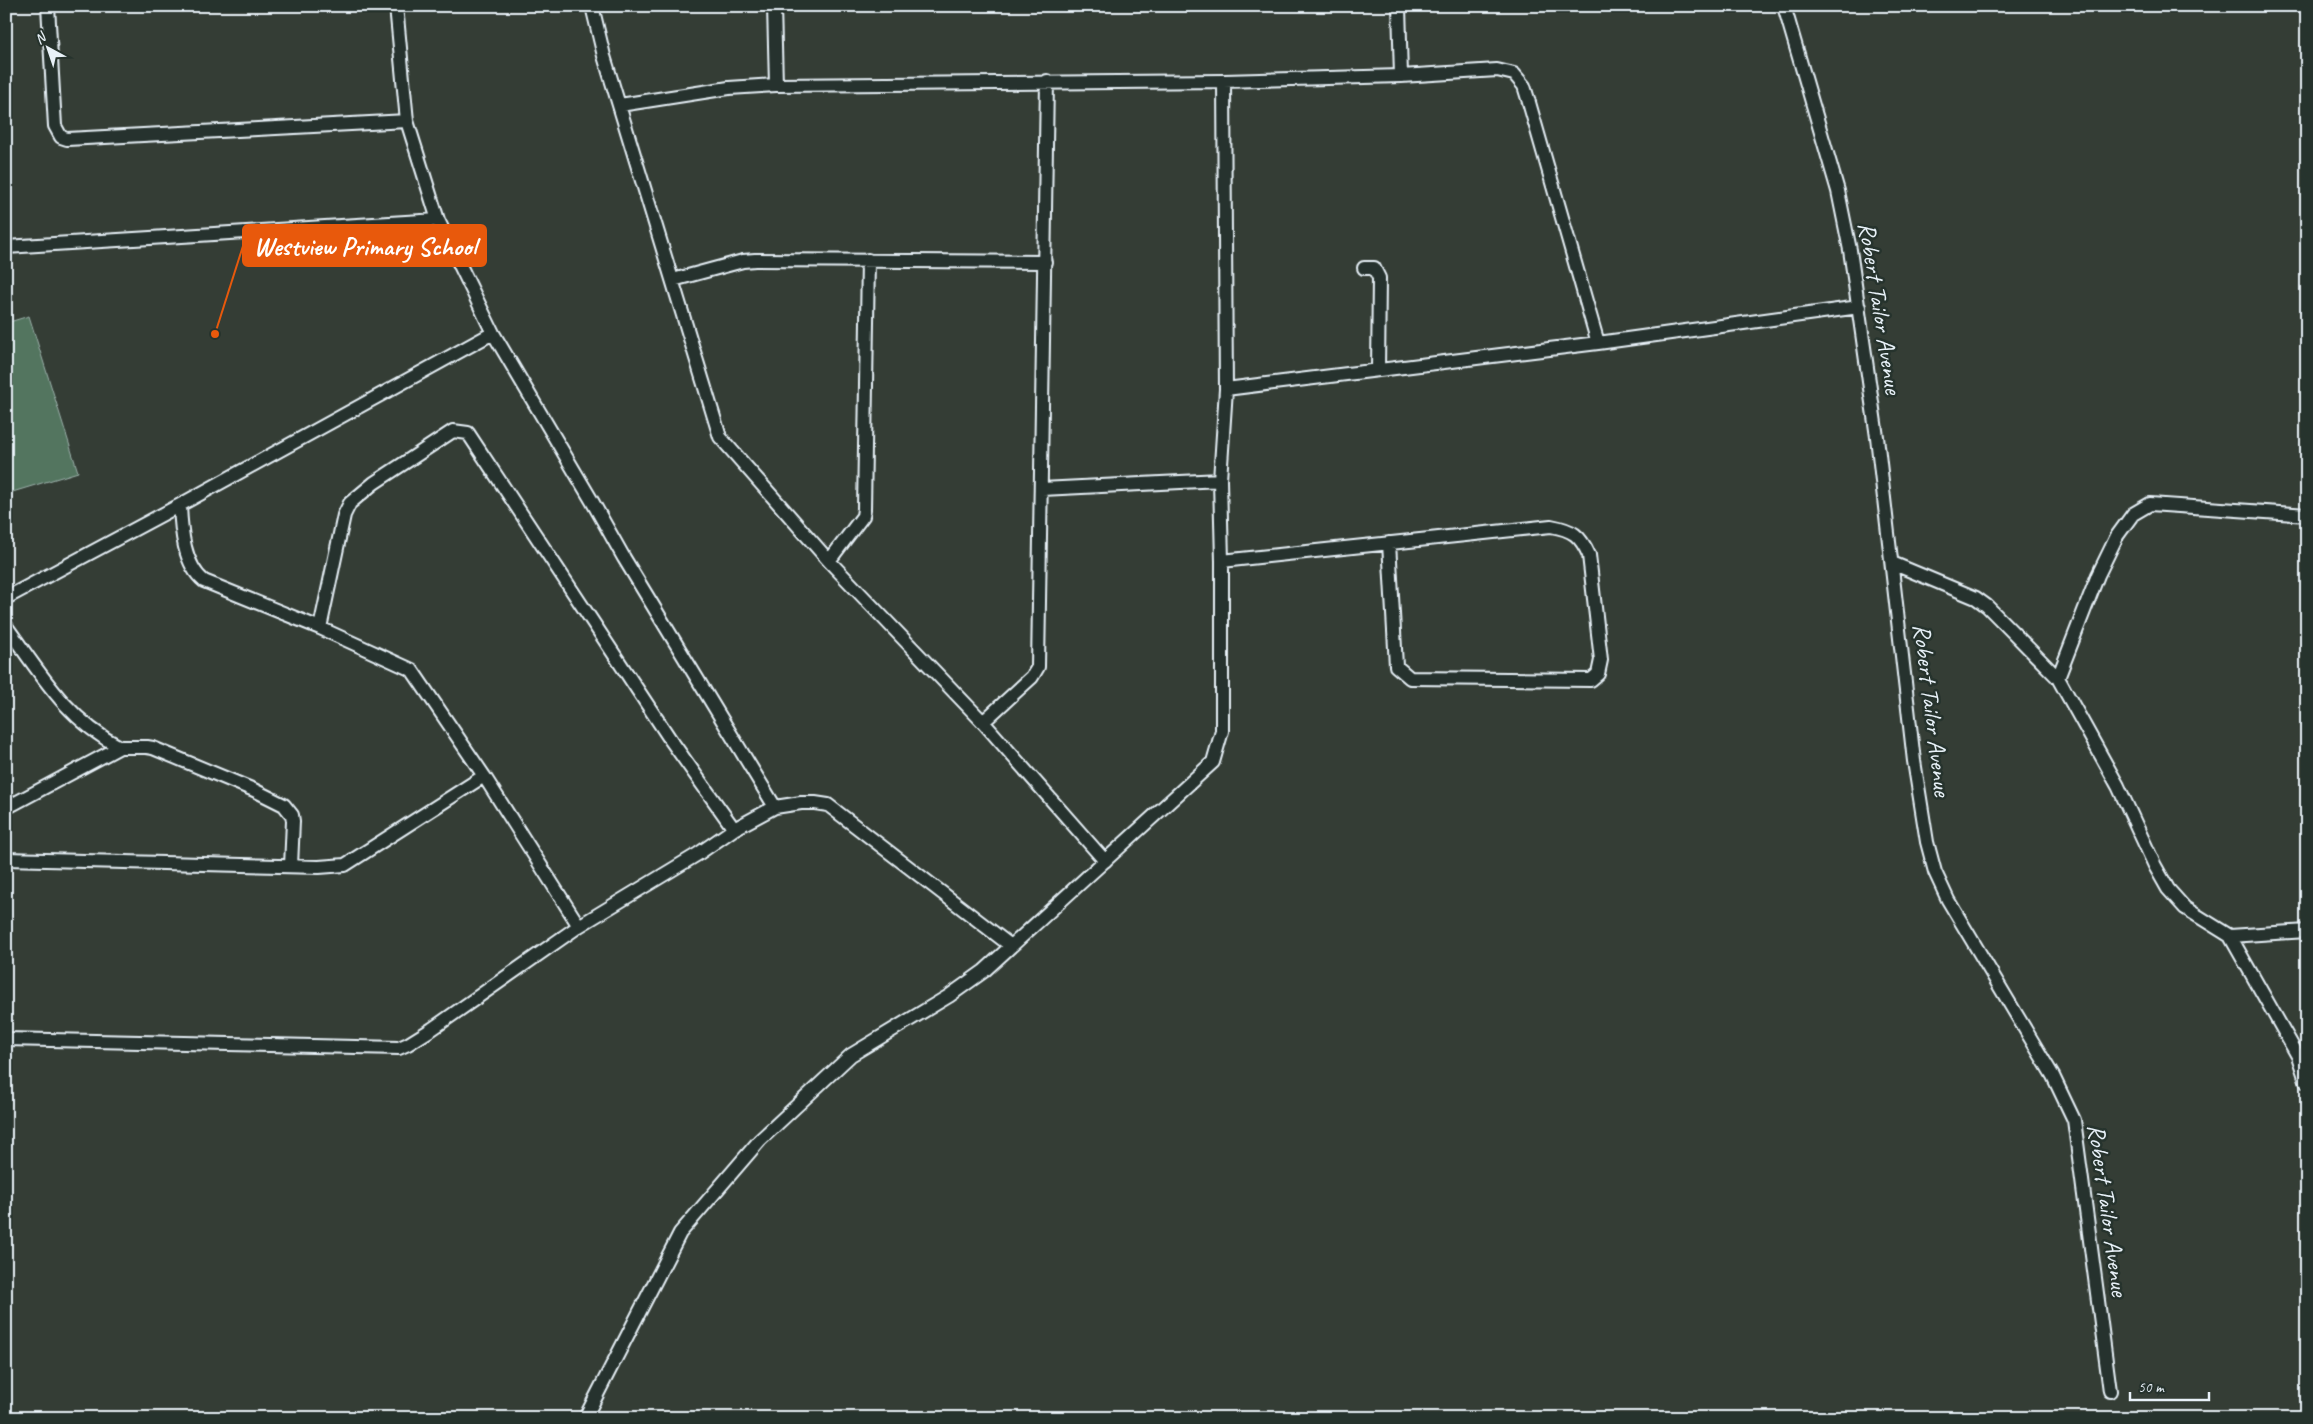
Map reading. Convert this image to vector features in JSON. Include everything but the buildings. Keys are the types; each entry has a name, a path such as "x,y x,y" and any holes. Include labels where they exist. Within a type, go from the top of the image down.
{"street":[{"path":"48,6 55,126 61,137 67,139 407,121"},
{"path":"396,6 407,121 438,220 493,333 624,558 775,807"},
{"path":"592,6 720,437 829,561 983,722 1104,861"},
{"path":"774,6 776,85"},
{"path":"1399,6 1401,76"},
{"name":"Robert Tailor Avenue","path":"1784,6 1838,191 1859,307 1892,563 1914,761 1927,842 1935,872 1948,900 2053,1076 2074,1120 2110,1391"},
{"path":"620,105 729,88 776,85 1224,80 1401,76 1497,70 1514,74 1524,86 1598,343"},
{"path":"585,1418 680,1232 760,1140 851,1055 949,996 984,971 1213,762 1222,731 1220,480 1226,389 1224,80"},
{"path":"983,722 1032,677 1038,667 1047,81"},
{"path":"6,247 438,220"},
{"path":"673,280 743,262 868,260 1045,262"},
{"path":"829,561 863,516 864,509 868,260"},
{"path":"1364,268 1374,268 1379,278 1378,370"},
{"path":"1226,389 1598,343 1859,307"},
{"path":"6,598 180,506 493,333"},
{"path":"320,628 344,515 350,503 374,483 453,431 468,433 670,739 734,829"},
{"path":"1042,489 1220,480"},
{"path":"2058,678 2098,575 2117,536 2133,514 2150,504 2307,515"},
{"path":"180,506 181,527 192,565 197,575 204,581 320,628 412,670 484,776 579,926"},
{"path":"1222,561 1390,543 1551,526 1570,530 1583,542 1589,555 1601,660 1598,674 1591,680 1410,678 1396,666 1390,543"},
{"path":"1892,563 1976,598 1987,606 2058,678 2118,786 2155,866 2168,889 2185,908 2230,936 2298,1056 2307,1083"},
{"path":"6,626 68,710 102,737 120,747 153,748 221,775 284,805 292,815 293,821 291,866"},
{"path":"6,808 120,747"},
{"path":"6,859 333,866 352,862 484,776"},
{"path":"6,1039 399,1048 432,1029 579,926 698,854 734,829 775,807 815,803 828,805 1011,946"},
{"path":"2230,936 2307,931"}],"green space":[{"path":"29,316 78,472 6,494 6,323"}],"place":[{"name":"Westview Primary School","path":"215,334"}]}
